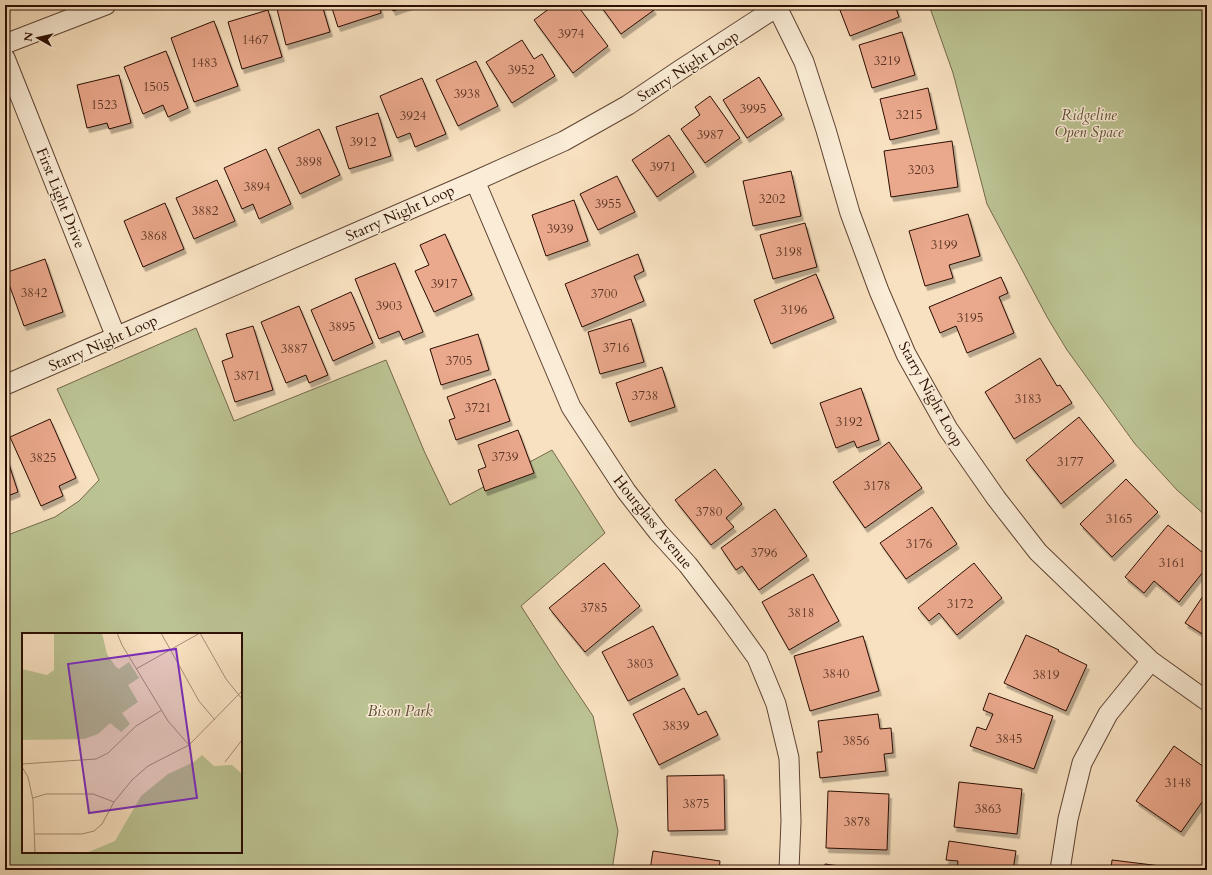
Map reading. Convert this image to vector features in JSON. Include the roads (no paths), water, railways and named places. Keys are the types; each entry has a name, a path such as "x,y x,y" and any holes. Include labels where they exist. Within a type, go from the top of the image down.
{"street":[{"path":"5,44 106,5"},
{"name":"Starry Night Loop","path":"5,385 564,141 628,105 776,6 804,62 850,212 880,291 906,354 948,429 996,498 1038,552 1151,661 1207,702"},
{"name":"First Light Drive","path":"5,58 116,337"},
{"name":"Hourglass Avenue","path":"475,181 571,407 626,491 658,532 692,571 757,658 776,704 789,758 791,821 789,870"},
{"path":"1060,870 1068,819 1082,763 1108,714 1151,661"}],"park label":[{"name":"Ridgeline Open Space","path":"1089,124"},
{"name":"Bison Park","path":"400,711"}]}
